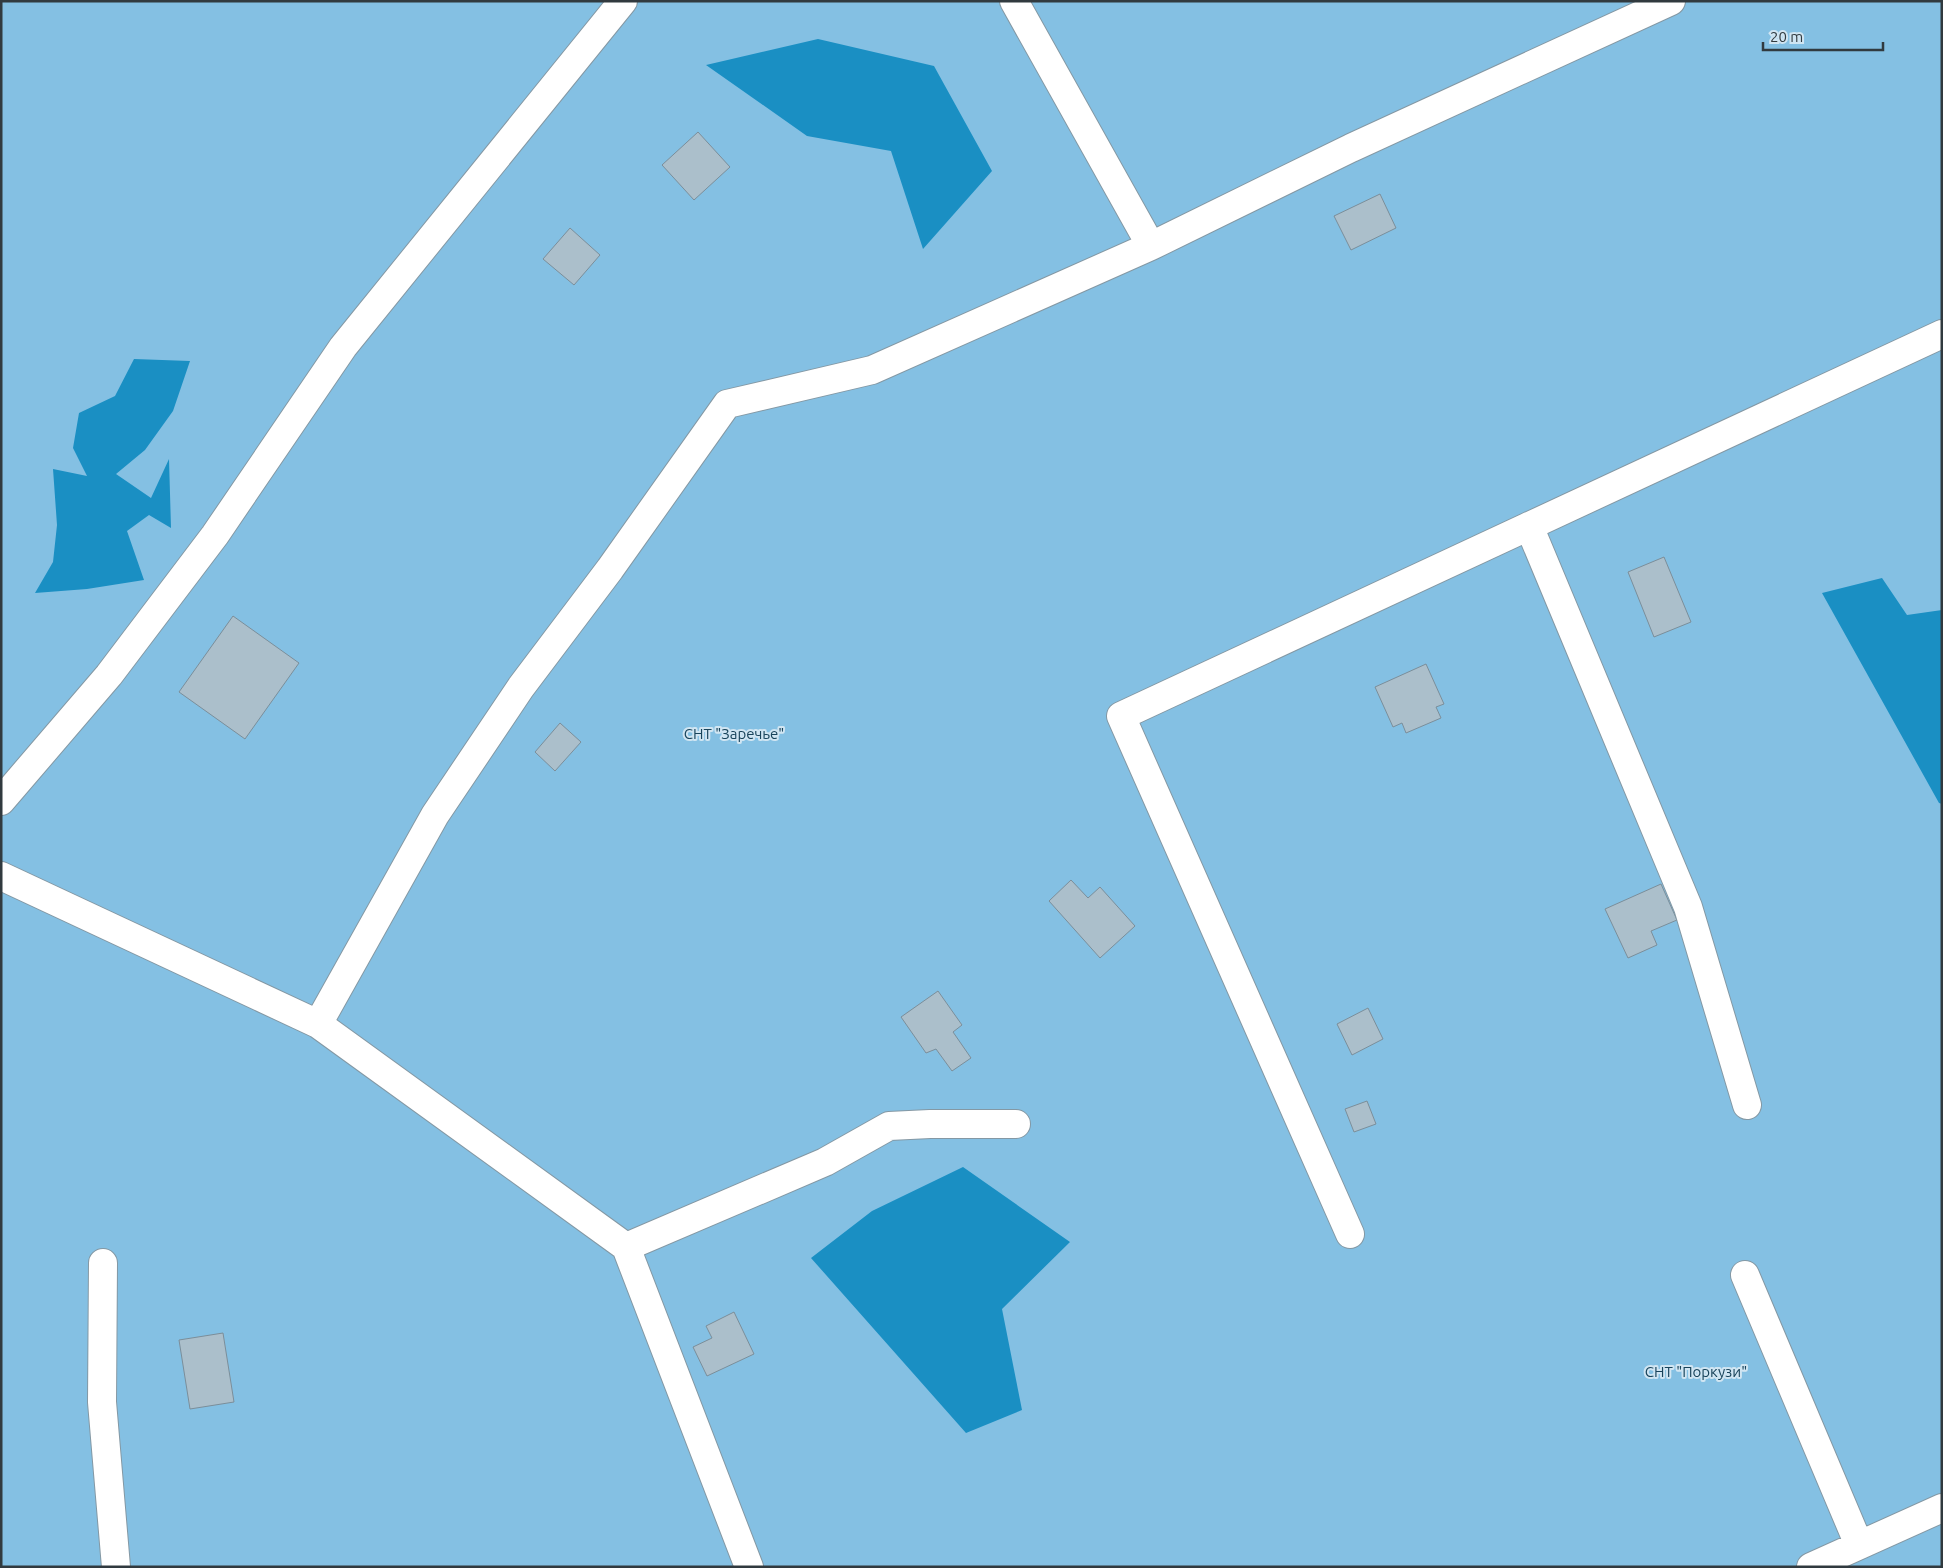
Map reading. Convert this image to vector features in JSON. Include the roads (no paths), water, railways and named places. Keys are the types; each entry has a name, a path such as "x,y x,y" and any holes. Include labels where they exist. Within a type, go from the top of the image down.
{"street":[{"path":"1,801 109,675 210,543 343,347 623,1"},
{"path":"1014,1 1151,246"},
{"path":"318,1024 435,815 521,687 610,569 727,404 872,370 1151,246 1351,148 1671,1"},
{"path":"1350,1234 1122,716 1942,334"},
{"path":"1529,526 1688,907 1747,1104"},
{"path":"1,876 318,1024 626,1247 749,1567"},
{"path":"626,1247 825,1162 889,1126 1016,1124"},
{"path":"103,1263 102,1402 116,1567"},
{"path":"1745,1275 1859,1545"},
{"path":"1811,1567 1942,1508"}],"park label":[{"name":"СНТ \"Заречье\"","path":"734,734"},
{"name":"СНТ \"Поркузи\"","path":"1696,1372"}]}
